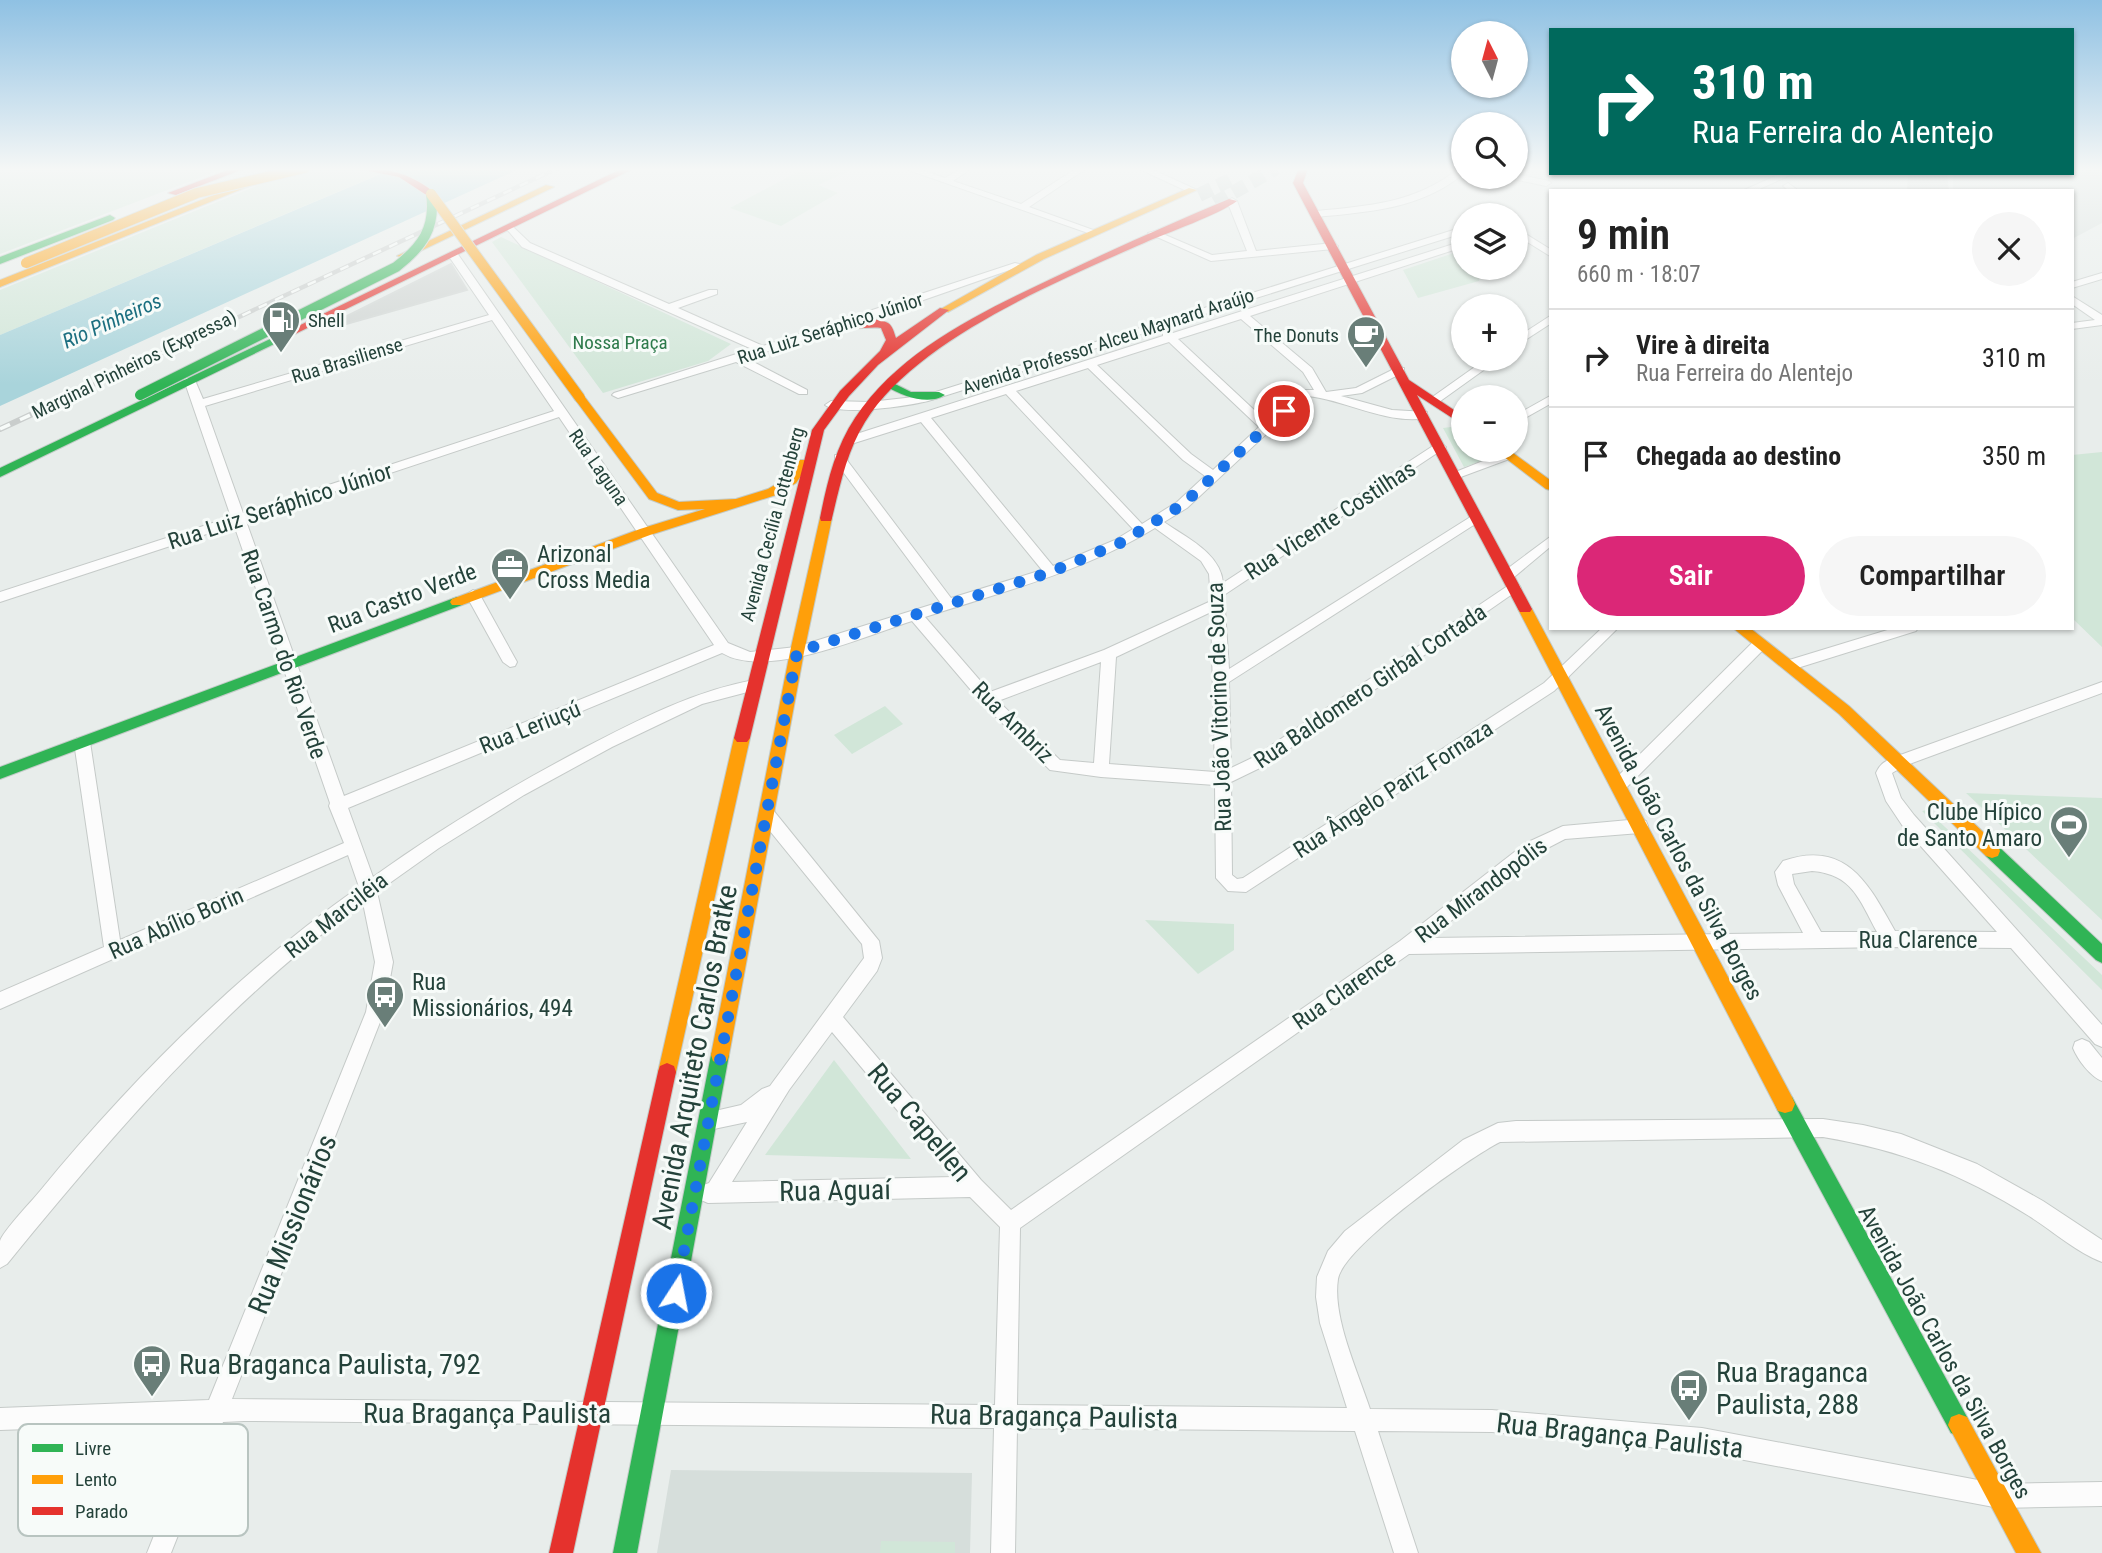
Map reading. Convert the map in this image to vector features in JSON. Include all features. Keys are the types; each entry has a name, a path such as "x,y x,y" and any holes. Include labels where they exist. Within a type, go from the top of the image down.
{"main road":[{"path":"0,261 53,240"},
{"path":"0,273 80,240"},
{"path":"0,284 108,240"},
{"path":"0,462 134,392 299,319 393,269 414,253 424,240"},
{"name":"Marginal Pinheiros (Expressa)","path":"134,392 441,240"},
{"path":"468,240 653,496 678,506 738,503"},
{"path":"0,473 483,240"},
{"path":"1008,273 1072,240"},
{"path":"1008,273 1083,240"},
{"path":"1065,276 1089,258 1127,240"},
{"path":"797,652 839,458 870,406 891,385 963,330 1027,294 1138,240"},
{"name":"Avenida João Carlos da Silva Borges","path":"1330,240 1703,943 1797,1128 2029,1553"},
{"path":"1008,273 1030,285 1027,294"},
{"name":"Avenida Cecília Lottenberg","path":"759,659 810,454 831,405 885,351 1008,273"},
{"path":"842,325 885,319 891,340 885,351"},
{"path":"1403,377 1451,412"},
{"path":"891,385 909,395 939,395"},
{"path":"1423,415 1451,419"},
{"name":"Rua Castro Verde","path":"0,773 645,532 738,503 786,484 810,454"},
{"path":"1520,462 1547,479"},
{"path":"1743,630 1791,665 1844,710 2102,954"},
{"name":"Avenida Arquiteto Carlos Bratke","path":"625,1553 652,1414 704,1193 709,1121 797,652"},
{"name":"Avenida Arquiteto Carlos Bratke","path":"561,1553 759,659"}],"street":[{"path":"522,240 526,245 763,350"},
{"path":"1170,240 1211,258 1333,246"},
{"path":"1247,240 1253,255"},
{"name":"Avenida Professor Alceu Maynard Araújo","path":"848,441 1243,315 1435,240"},
{"path":"1528,240 1548,251"},
{"name":"Avenida Professor Alceu Maynard Araújo","path":"831,405 870,406 915,401 939,395 1157,326 1451,247"},
{"name":"Rua Laguna","path":"453,255 723,647"},
{"name":"Rua Luiz Seráphico Júnior","path":"885,319 1008,273"},
{"path":"2074,284 2102,276"},
{"path":"668,308 713,292"},
{"path":"2074,300 2102,321"},
{"path":"1243,315 1308,370 1322,394"},
{"name":"Rua Brasiliense","path":"199,404 495,316"},
{"path":"1528,335 1549,320"},
{"path":"2074,326 2102,321"},
{"name":"Rua Luiz Seráphico Júnior","path":"618,395 842,325"},
{"path":"1157,326 1266,428"},
{"path":"737,358 803,392"},
{"path":"1091,365 1187,457 1213,476"},
{"path":"1435,400 1476,371"},
{"path":"1322,394 1358,391 1403,377"},
{"name":"Rua Carmo do Rio Verde","path":"190,380 337,806 368,888"},
{"path":"1010,391 1142,531"},
{"path":"1357,404 1358,391"},
{"path":"723,647 736,655 759,659 797,652 1051,572 1157,523 1213,476 1304,392 1322,394 1391,414 1423,415"},
{"path":"1528,413 1549,400"},
{"name":"Rua Luiz Seráphico Júnior","path":"0,597 561,413"},
{"path":"924,418 1051,572"},
{"name":"Rua Vicente Costilhas","path":"987,699 1109,654 1219,598 1440,447"},
{"path":"839,458 948,606"},
{"path":"1454,475 1482,462"},
{"path":"1222,680 1478,519"},
{"name":"Rua João Vitorino de Souza","path":"1157,523 1211,563 1219,598 1224,878"},
{"name":"Rua Baldomero Girbal Cortada","path":"1222,779 1260,761 1511,582 1549,542"},
{"path":"473,595 510,662"},
{"name":"Rua Ambriz","path":"916,616 987,699 1053,764 1101,771 1222,779"},
{"path":"1561,678 1609,630"},
{"path":"1791,665 1904,630"},
{"path":"1619,785 1761,643"},
{"name":"Rua Leriuçú","path":"337,806 723,647"},
{"path":"1101,771 1109,654"},
{"name":"Rua Ângelo Pariz Fornaza","path":"1224,878 1234,886 1246,885 1561,678"},
{"name":"Rua Marciléia","path":"0,1257 84,1154 211,1021 312,931 368,888 462,824 561,766 715,693 754,685"},
{"path":"2102,687 1898,762 1884,773 1894,800 2013,940 2102,1038"},
{"path":"82,741 113,950"},
{"path":"704,1193 871,965 873,949 870,941 767,815"},
{"name":"Rua Mirandopólis","path":"1406,946 1546,840 1576,831 1640,826"},
{"name":"Rua Abílio Borin","path":"0,1001 353,846"},
{"path":"1817,941 1786,885 1783,872 1789,866 1831,864 1846,870 1889,939"},
{"name":"Rua Missionários","path":"212,1424 375,1012 384,962 368,888"},
{"name":"Rua Clarence","path":"1010,1223 1406,946 1889,939 2013,940"},
{"name":"Rua Capellen","path":"832,1018 974,1187 1010,1223"},
{"path":"2082,1048 2102,1072"},
{"path":"709,1121 755,1108 782,1084"},
{"path":"1406,1553 1331,1323 1325,1298 1327,1272 1339,1251 1352,1238 1470,1147 1498,1133 1797,1128 1848,1131 1905,1143 1955,1162 2032,1204 2102,1252"},
{"name":"Rua Aguaí","path":"704,1193 974,1187"},
{"path":"1003,1553 1010,1223"},
{"name":"Rua Bragança Paulista","path":"0,1419 217,1411 1006,1415 1504,1422 1702,1440 1999,1496 2102,1494"},
{"name":"Rua Missionários","path":"159,1553 166,1536"}],"shaded area":[{"path":"671,1470 972,1473 970,1553 657,1553"}],"green space":[{"path":"0,240 35,240 0,254"},
{"path":"122,240 223,240 0,335 0,290"},
{"name":"Nossa Praça","path":"508,240 731,344 708,361 603,393 492,242"},
{"path":"1451,254 1451,280 1479,280 1418,298 1403,270"},
{"path":"1451,427 1451,443 1443,428"},
{"path":"2102,452 2102,647 2074,620 2074,455"},
{"path":"1461,462 1479,462 1464,467"},
{"path":"885,706 903,724 852,754 834,735"},
{"name":"Clube Hípico de Santo Amaro","path":"1966,793 2102,798 2102,920"},
{"path":"1927,810 2102,975 2102,990 1922,811"},
{"path":"1145,920 1234,924 1234,950 1198,974"},
{"path":"834,1060 911,1159 765,1155"},
{"path":"881,1541 955,1542 955,1553 880,1553"}],"water":[{"name":"Rio Pinheiros","path":"224,240 362,240 0,406 0,335"}],"building":[{"path":"451,264 467,290 339,326 337,321"}],"railway":[{"path":"63,399 403,240"},
{"path":"0,429 67,398"}],"traffic: fast":[{"path":"0,261 53,240"},
{"path":"140,395 396,267 414,253 424,240"},
{"path":"0,473 291,332"},
{"path":"891,385 909,395 939,395"},
{"path":"0,773 457,602"},
{"path":"1992,851 2102,955"},
{"path":"625,1553 720,1055"},
{"path":"1785,1104 1959,1425"}],"traffic: slow":[{"path":"26,263 78,240"},
{"path":"0,284 109,240"},
{"path":"402,256 435,240"},
{"path":"465,240 580,398"},
{"path":"944,310 1040,257 1077,240"},
{"path":"580,398 653,496 678,506 738,503"},
{"path":"1517,462 1549,485"},
{"path":"457,602 645,532 772,492 792,480 804,463"},
{"path":"720,1055 797,652 826,518"},
{"path":"1525,609 1785,1104"},
{"path":"1743,630 1844,710 1992,851"},
{"path":"667,1072 742,738"},
{"path":"1959,1425 2029,1553"}],"traffic: jam":[{"path":"291,332 480,240"},
{"path":"826,518 837,473 853,432 870,406 908,368 976,321 1141,240"},
{"path":"1329,240 1525,609"},
{"path":"742,738 818,430 874,362 944,310"},
{"path":"842,325 870,323 886,326 891,340 885,351"},
{"path":"1407,383 1451,413"},
{"path":"561,1553 667,1072"}],"place":[{"name":"Shell","path":"281,354"},
{"name":"The Donuts","path":"1366,369"},
{"name":"Arizonal Cross Media","path":"510,601"},
{"name":"Clube Hípico de Santo Amaro","path":"2069,859"},
{"name":"Rua Missionários, 494","path":"385,1029"},
{"name":"Rua Braganca Paulista, 792","path":"152,1398"},
{"name":"Rua Braganca Paulista, 288","path":"1689,1422"}],"route":[{"path":"676,1293 797,652 1051,572 1120,543 1157,523 1182,505 1284,411"}]}
